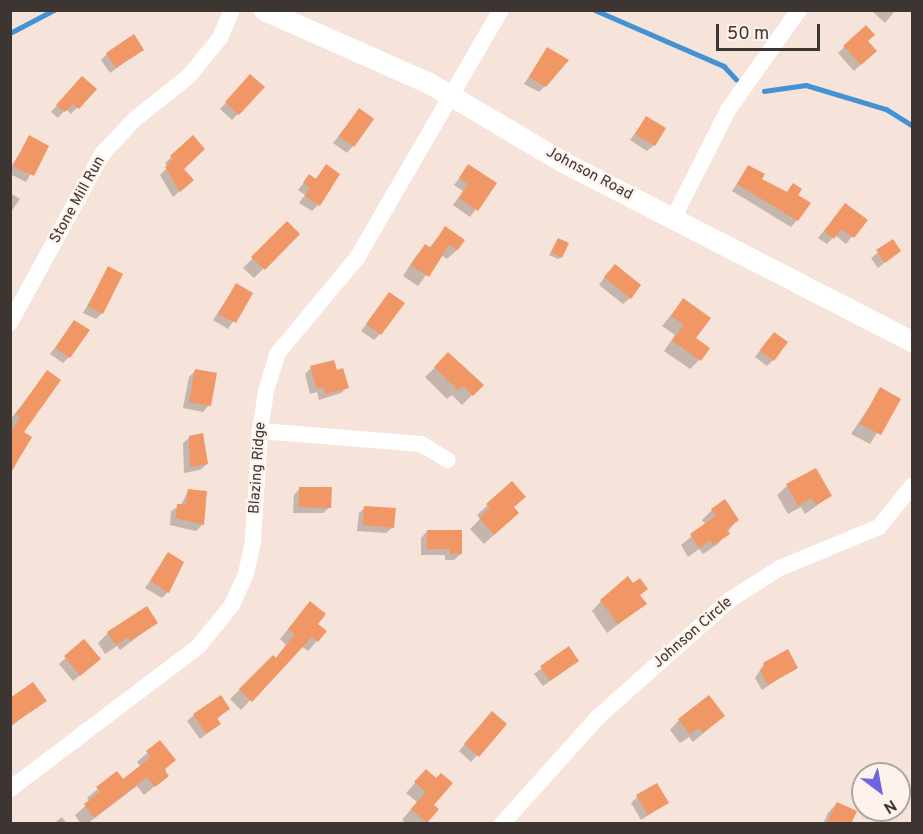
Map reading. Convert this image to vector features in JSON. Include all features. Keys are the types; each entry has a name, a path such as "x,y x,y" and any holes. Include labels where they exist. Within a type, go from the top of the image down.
{"street":[{"name":"Stone Mill Run","path":"10,323 102,154 135,118 189,76 220,38 232,10"},
{"name":"Johnson Road","path":"264,10 367,53 454,96 565,163 912,341"},
{"name":"Blazing Ridge","path":"10,789 198,647 227,612 246,574 253,540 260,431 266,391 277,354 357,258 454,96 501,10"},
{"path":"673,219 728,110 799,10"},
{"path":"260,431 421,444 448,460"},
{"name":"Johnson Circle","path":"502,824 598,717 731,599 780,568 879,527 912,486"}],"building":[{"path":"866,25 875,35 868,41 877,51 861,65 843,46"},
{"path":"134,34 144,50 116,68 106,53"},
{"path":"547,47 569,60 546,87 529,77"},
{"path":"250,74 265,87 239,115 225,102"},
{"path":"82,76 97,89 79,109 73,104 65,112 56,105"},
{"path":"359,108 374,119 354,147 339,136"},
{"path":"646,116 666,128 655,146 635,134"},
{"path":"29,135 49,146 34,176 13,166"},
{"path":"193,135 205,149 184,169 194,180 180,192 165,167 173,159 170,156"},
{"path":"326,164 340,174 320,206 305,196 310,188 303,183 309,174 316,179"},
{"path":"468,164 497,183 478,211 459,198 468,184 459,178"},
{"path":"748,165 765,174 762,179 787,192 793,183 802,189 798,195 811,203 798,221 737,184"},
{"path":"845,203 868,220 854,238 841,229 834,239 824,231"},
{"path":"287,221 300,234 265,270 251,257"},
{"path":"445,226 465,240 458,250 449,245 429,277 411,265 425,244 431,248"},
{"path":"558,238 569,243 562,258 551,252"},
{"path":"893,239 901,251 885,263 876,250"},
{"path":"615,264 641,285 631,299 604,277"},
{"path":"108,266 123,274 103,314 88,306"},
{"path":"236,283 253,293 236,323 218,314"},
{"path":"389,292 405,303 381,335 366,324"},
{"path":"683,298 711,318 696,338 710,348 701,361 672,341 684,325 671,316"},
{"path":"74,320 90,330 70,358 55,348"},
{"path":"774,332 788,342 774,361 760,350"},
{"path":"448,352 484,385 473,396 463,386 458,390 434,367"},
{"path":"334,360 337,370 343,368 349,388 325,394 323,387 317,389 310,366"},
{"path":"195,369 217,373 211,406 189,402"},
{"path":"47,370 61,380 24,432 32,437 10,474 10,434 20,417 16,414"},
{"path":"880,387 901,399 881,435 860,424"},
{"path":"203,433 208,464 190,467 189,436"},
{"path":"816,468 832,496 816,505 811,498 798,506 786,484"},
{"path":"512,481 526,497 514,507 519,513 494,535 479,518 490,508 486,504"},
{"path":"299,487 332,487 331,508 299,507"},
{"path":"188,489 207,491 204,525 176,518 177,504 186,504"},
{"path":"725,499 739,520 727,529 730,534 713,545 710,541 699,548 690,534 716,516 711,509"},
{"path":"364,506 396,508 394,528 363,525"},
{"path":"427,530 462,530 462,554 450,554 450,549 427,549"},
{"path":"168,552 184,562 169,593 150,581"},
{"path":"628,576 633,583 640,578 648,589 640,595 647,604 618,624 600,600"},
{"path":"310,601 326,614 318,624 327,631 318,642 312,637 252,702 239,689 273,655 276,658 295,634 288,629"},
{"path":"147,606 158,623 130,641 128,637 116,645 107,632"},
{"path":"84,639 101,659 80,676 64,656"},
{"path":"569,646 579,661 550,681 540,666"},
{"path":"788,649 798,668 768,685 760,670 765,667 763,663"},
{"path":"33,682 47,701 10,726 10,698"},
{"path":"221,695 230,709 217,718 221,724 206,734 193,714"},
{"path":"709,695 725,716 703,733 699,728 690,734 678,719"},
{"path":"492,711 507,724 479,757 464,744"},
{"path":"160,740 176,760 164,770 169,776 155,787 147,777 94,818 84,804 100,792 96,787 117,771 123,779 151,757 146,751"},
{"path":"426,769 436,778 441,773 453,783 434,805 439,809 427,823 411,809 426,792 414,782"},
{"path":"657,783 669,803 648,815 636,795"},
{"path":"837,802 851,808 851,824 826,824"}],"waterway":[{"path":"10,33 54,10"},
{"path":"595,10 724,66 736,79"},
{"path":"764,91 806,85 886,109 912,125"}]}
